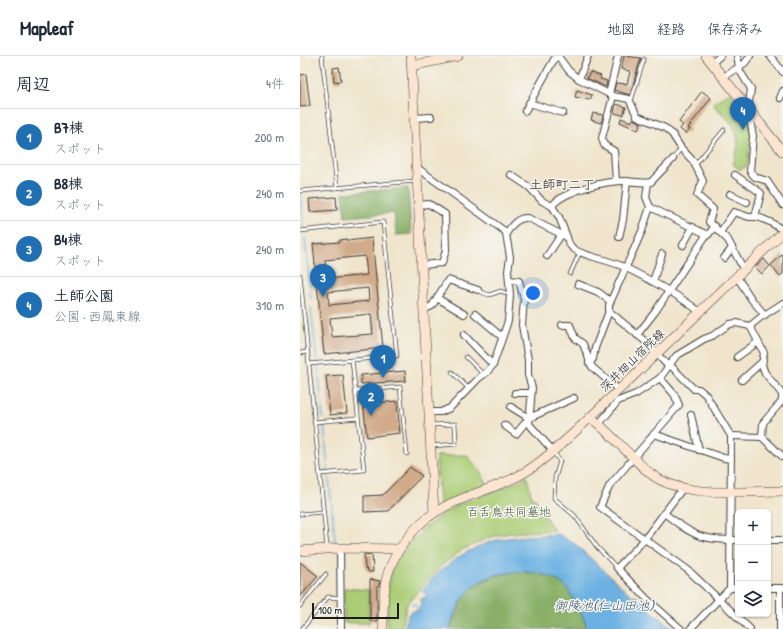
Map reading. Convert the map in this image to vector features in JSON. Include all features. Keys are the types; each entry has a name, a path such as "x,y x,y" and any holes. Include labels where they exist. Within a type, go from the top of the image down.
{"street":[{"path":"411,56 416,181 420,205 423,264 434,514"},
{"path":"411,66 458,56"},
{"path":"526,111 557,56 569,71 579,78 611,95 626,98 631,102 637,116 665,128 672,134 695,165 703,181 697,195 713,209 709,222 721,232 732,248 740,273 752,300 764,315"},
{"path":"579,78 588,56"},
{"path":"616,181 616,156 614,151 604,145 602,138 618,56"},
{"path":"720,56 709,59 783,152"},
{"path":"737,56 739,66 751,89 748,109 754,136 751,173 756,178 767,180 783,205"},
{"path":"723,77 745,63 750,56"},
{"path":"770,56 783,72"},
{"path":"780,98 783,91"},
{"path":"530,103 563,113"},
{"path":"414,118 431,117"},
{"path":"552,206 565,196 597,183 616,181 651,182 672,159"},
{"path":"416,167 506,232 510,257 508,271 510,280 508,321 493,364 450,408 441,412 430,412"},
{"path":"511,174 529,187 542,201 552,206 559,217 564,236 568,244 580,252 624,268 653,281 700,312"},
{"path":"735,175 761,193 755,217"},
{"path":"619,237 623,220 627,181"},
{"path":"589,363 593,359 595,348 609,311 610,301 642,231 650,207 646,197 648,183"},
{"path":"721,232 734,212 736,212 745,201 730,194"},
{"path":"420,205 430,204 445,214 446,250 442,263 423,264"},
{"path":"650,207 707,234"},
{"path":"736,212 770,222 783,231"},
{"path":"506,232 517,220 528,218 564,236"},
{"path":"637,335 655,312 668,290 707,234 715,226"},
{"path":"683,245 694,227"},
{"name":"深井畑山宿院線","path":"383,629 383,592 390,565 399,549 416,528 434,514 467,496 515,479 553,451 657,354 783,231"},
{"path":"547,256 564,236"},
{"path":"724,258 732,248"},
{"path":"653,281 662,254"},
{"path":"425,309 432,306 448,280 480,291"},
{"path":"510,280 519,282 524,299 522,325 531,393 529,424 553,451"},
{"path":"578,284 598,292 610,301"},
{"path":"437,298 464,314"},
{"path":"750,326 783,303"},
{"path":"609,311 637,335 694,389 699,389 706,395 731,436 730,588"},
{"path":"475,314 502,337"},
{"path":"599,424 618,401 636,394 660,378 676,356 730,324 736,323 750,326"},
{"path":"562,325 570,325 575,338 583,344 589,363 619,390"},
{"path":"750,326 764,353 762,362 765,372 782,393 782,401 763,423 762,437"},
{"path":"464,336 493,364"},
{"path":"738,357 758,342"},
{"path":"742,380 762,362"},
{"path":"660,378 674,394 679,405 610,485 600,508 688,570 750,629"},
{"path":"515,393 531,393"},
{"path":"504,426 516,434 529,418 574,398"},
{"path":"510,407 529,418"},
{"path":"691,416 699,450"},
{"path":"590,417 652,474 683,488 731,491 783,491"},
{"path":"654,434 699,450 731,459"},
{"path":"731,436 762,437 783,457"},
{"path":"682,629 648,600 617,568 644,540 683,488"},
{"path":"664,513 689,532 704,538 735,540"},
{"path":"771,540 783,540"},
{"path":"340,548 340,629"},
{"path":"300,551 340,548 399,549"},
{"path":"690,629 718,598 730,588 735,588"},
{"path":"771,588 782,588 780,629"}],"lane":[{"path":"322,56 337,188"},
{"path":"631,102 644,59"},
{"path":"695,165 724,130"},
{"path":"672,159 681,148"},
{"path":"300,192 416,181"},
{"path":"300,231 383,222 396,356 309,364"},
{"path":"570,274 580,252"},
{"path":"300,274 301,305 309,364 327,549"},
{"path":"480,291 488,294 501,291 510,295"},
{"path":"300,353 307,352"},
{"path":"466,357 483,375"},
{"path":"320,474 364,470 352,360"},
{"path":"452,372 468,388"},
{"path":"355,391 400,387 407,454"},
{"path":"314,422 358,418"},
{"path":"431,425 454,424 456,444 432,446"},
{"path":"553,451 560,461 555,478 554,498 575,516 597,547 617,568"},
{"path":"300,514 323,512"},
{"path":"300,606 326,574"},
{"path":"302,629 328,597 340,598"}],"green space":[{"path":"730,92 747,114 752,137 747,166 740,170 733,164 738,144 735,130 727,118 712,104"},
{"path":"408,188 411,234 396,235 394,213 345,217 343,193"},
{"path":"466,455 477,467 488,485 441,506 439,505 436,456"},
{"name":"百舌鳥共同墓地","path":"527,477 532,498 536,498 537,504 554,530 509,533 491,537 462,550 441,566 407,604 401,629 387,629 387,607 390,578 396,562 410,543 428,525 447,511"},
{"path":"530,571 552,578 567,588 584,618 587,629 450,629 461,602 474,586 492,577"},
{"path":"344,588 369,590 369,623 344,623"}],"water":[{"name":"御陵池(仁山田池)","path":"558,534 575,544 632,596 637,597 643,605 674,629 587,629 582,615 565,586 544,575 519,572 493,576 473,587 458,606 450,629 404,629 408,615 421,607 421,599 428,595 422,591 430,581 450,563 472,549 496,540 522,536"}],"building":[{"path":"624,56 641,58 630,95 614,90 616,83 627,84 630,71 621,69"},
{"path":"339,67 341,81 334,82 333,68"},
{"path":"590,72 601,76 600,79 607,81 606,87 587,78"},
{"path":"306,74 310,106 300,107 300,75"},
{"path":"577,90 592,95 590,100 575,97"},
{"path":"702,91 711,98 688,128 690,129 686,134 680,129 683,125 679,122"},
{"path":"616,104 626,107 623,115 614,113"},
{"path":"593,113 603,115 601,123 591,120"},
{"path":"621,118 631,122 633,119 641,123 638,130 620,122"},
{"path":"336,197 337,210 310,212 309,199"},
{"path":"372,238 383,348 324,354 313,244 340,242 340,240 347,239 347,241","holes":["365,256 367,275 327,279 325,260","368,288 369,301 329,305 328,292","371,314 373,334 332,337 330,318"]},
{"path":"783,254 783,274 779,276 771,265"},
{"path":"764,259 770,266 762,274 755,267"},
{"path":"405,371 406,381 361,384 361,375"},
{"path":"343,375 347,413 330,415 326,376"},
{"path":"375,393 376,403 397,401 400,433 367,437 362,394"},
{"path":"410,467 422,476 388,511 364,512 364,496 383,495"},
{"path":"364,554 372,555 373,572 369,572 365,568"},
{"path":"300,562 318,576 300,597"},
{"path":"370,579 380,581 379,586 377,586 377,621 370,621"}],"waterway":[{"path":"300,194 303,226"},
{"path":"305,238 311,299"},
{"path":"311,308 317,361"},
{"path":"318,366 323,418"},
{"path":"324,424 328,473"},
{"path":"329,478 335,541"},
{"path":"412,604 420,608"}],"place":[{"name":"土師公園","path":"743,130"},
{"name":"B4棟","path":"323,297"},
{"name":"B7棟","path":"383,378"},
{"name":"B8棟","path":"371,416"}],"district":[{"name":"土師町二丁","path":"562,184"}]}
